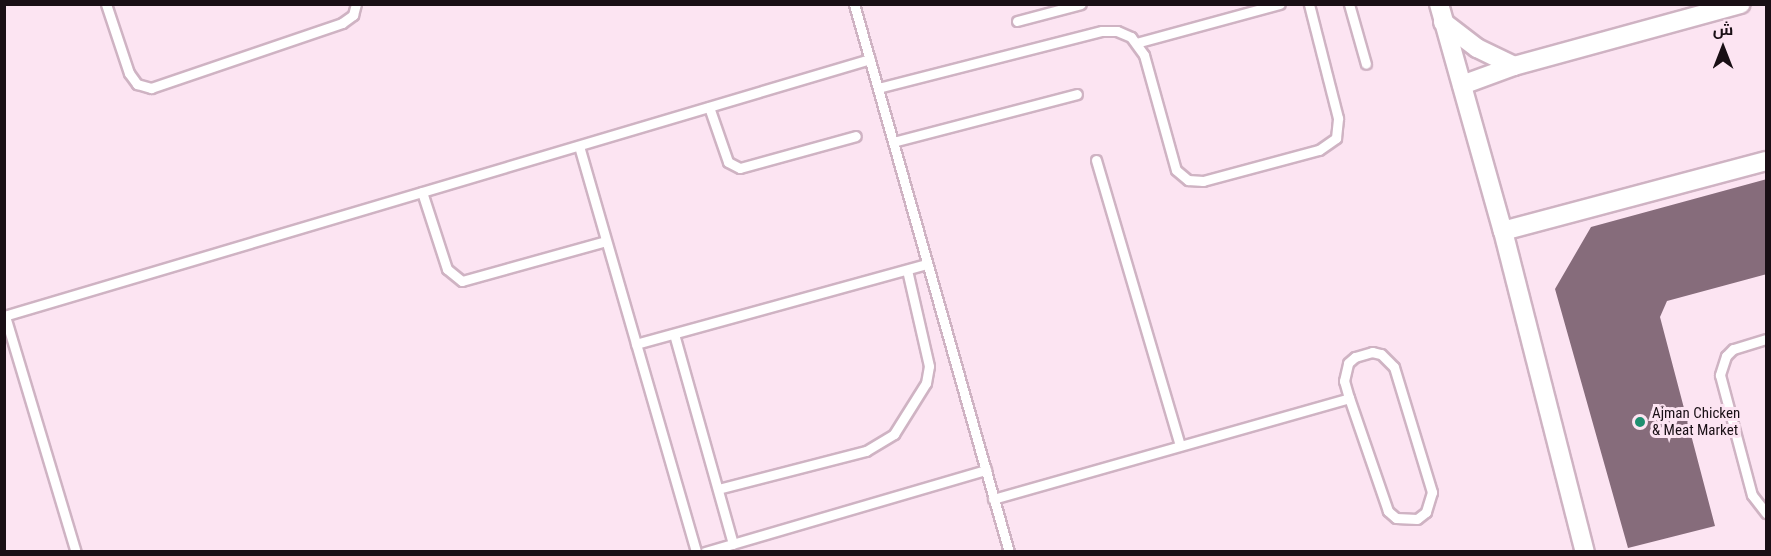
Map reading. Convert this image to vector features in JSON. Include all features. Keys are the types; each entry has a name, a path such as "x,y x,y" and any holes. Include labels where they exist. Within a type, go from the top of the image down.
{"street":[{"path":"1462,85 1514,66 1741,4"},
{"path":"1441,13 1477,48 1514,66"},
{"path":"1441,13 1503,231 1585,552"},
{"path":"1503,231 1767,161"}],"lane":[{"path":"106,4 129,73 137,84 151,88 342,23 353,15 356,4"},
{"path":"854,4 1009,552"},
{"path":"1017,21 1081,4"},
{"path":"1136,43 1280,4"},
{"path":"878,88 1102,31 1124,34 1136,43 1144,56 1176,170 1188,180 1203,182 1319,150 1336,138 1338,118 1309,4"},
{"path":"1349,4 1366,64"},
{"path":"76,552 5,316 870,59"},
{"path":"893,142 1077,94"},
{"path":"709,107 728,162 740,168 856,136"},
{"path":"579,146 696,552"},
{"path":"1096,160 1180,445"},
{"path":"422,192 447,269 462,281 606,241"},
{"path":"636,345 927,264"},
{"path":"718,489 866,451 894,434 926,383 929,366 907,270"},
{"path":"674,334 733,544"},
{"path":"1767,339 1733,350 1726,356 1720,375 1752,495 1767,513"},
{"path":"1372,352 1388,359 1432,492 1426,512 1417,519 1396,518 1388,512 1349,398 1345,372 1355,357 1372,352"},
{"path":"993,499 1349,398"},
{"path":"705,552 986,470"}],"building":[{"name":"Ajman Chicken & Meat Market","path":"1767,179 1767,274 1667,301 1660,317 1715,526 1628,548 1555,289 1591,227"}],"place":[{"name":"Ajman Chicken & Meat Market","path":"1640,422"}]}
